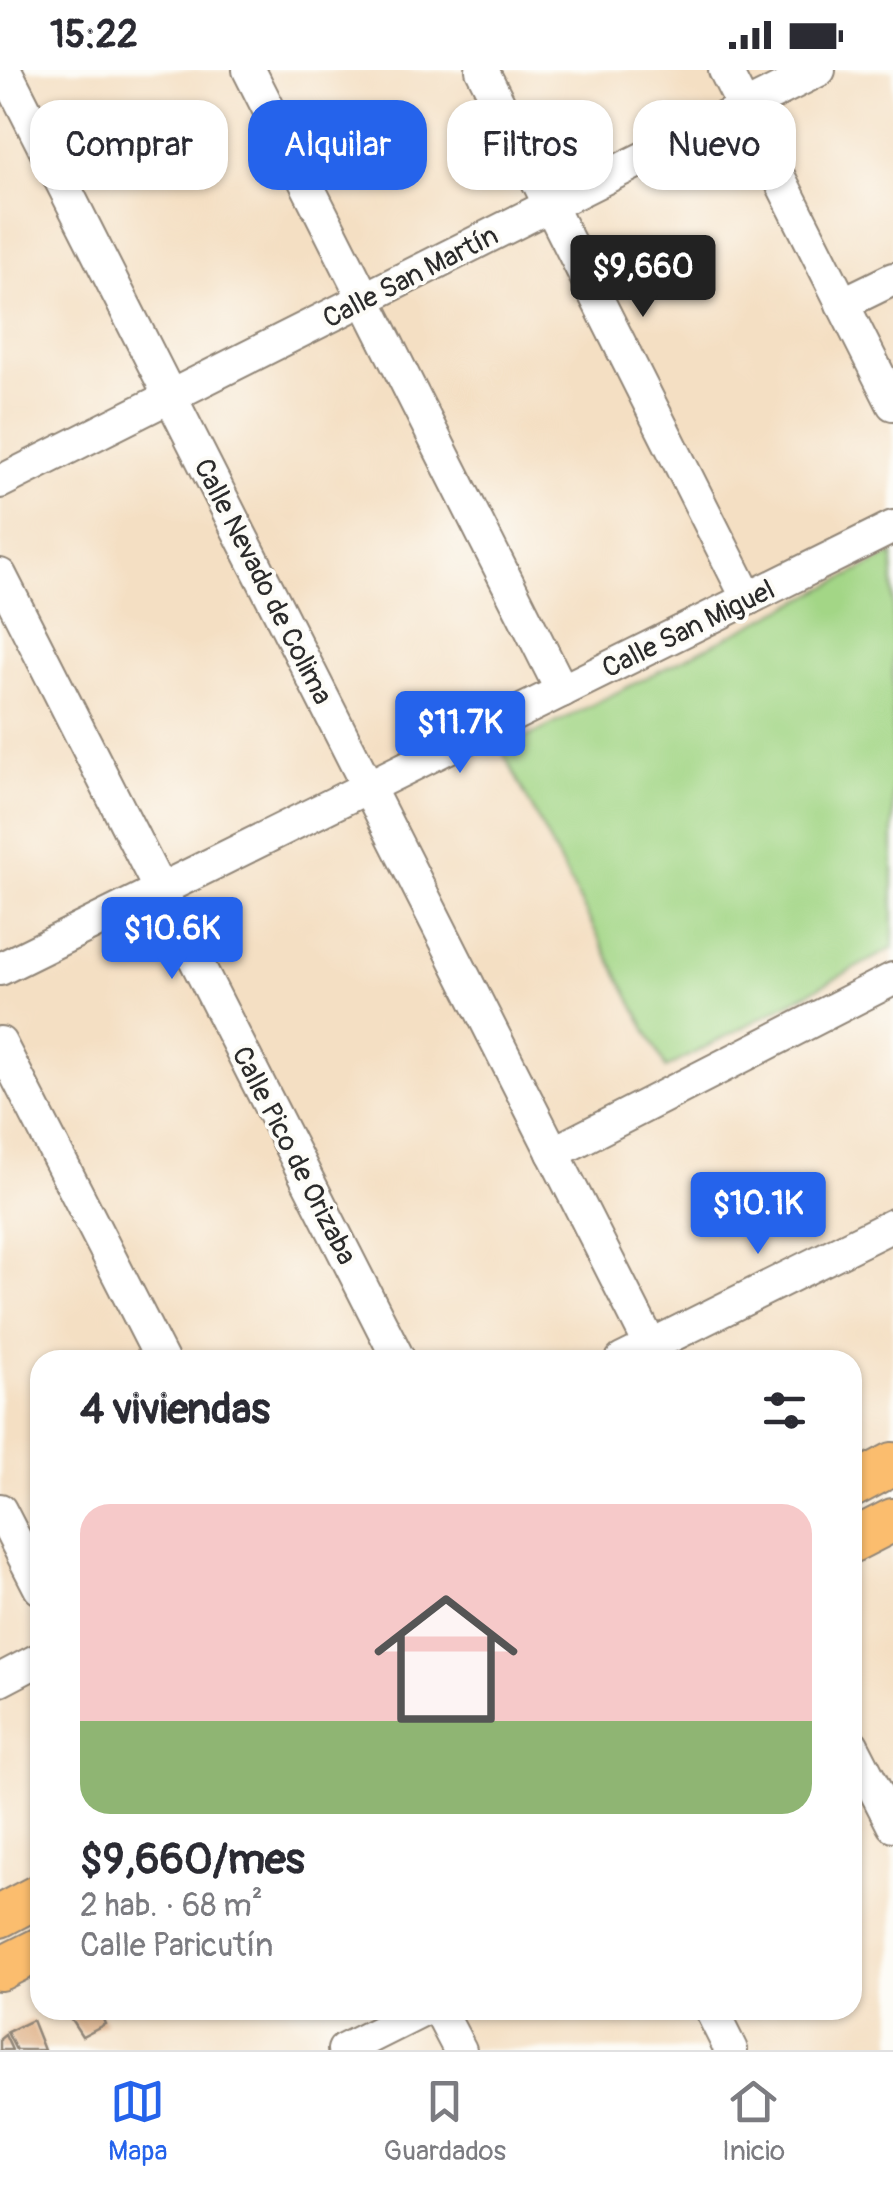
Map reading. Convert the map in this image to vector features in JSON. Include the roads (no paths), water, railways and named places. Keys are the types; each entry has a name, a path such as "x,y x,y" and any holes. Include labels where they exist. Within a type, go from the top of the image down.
{"main road":[{"path":"862,1481 893,1464"},
{"path":"862,1536 893,1520"},
{"path":"0,1916 30,1900"},
{"path":"0,1968 30,1953"}],"street":[{"name":"Calle Nevado de Colima","path":"5,70 552,1152 641,1350"},
{"path":"249,70 562,691"},
{"path":"482,70 748,599"},
{"path":"725,70 740,100"},
{"name":"Calle San Martín","path":"760,100 819,70"},
{"name":"Calle San Martín","path":"0,482 633,164"},
{"path":"785,190 893,404"},
{"path":"842,304 893,279"},
{"name":"Calle San Miguel","path":"0,970 893,527"},
{"name":"Calle Pico de Orizaba","path":"0,575 395,1350"},
{"path":"552,1152 893,979"},
{"path":"0,1043 157,1350"},
{"path":"653,1350 893,1225"},
{"path":"0,1510 30,1568"},
{"path":"0,1680 30,1664"},
{"path":"873,1787 893,1825"},
{"path":"344,2050 404,2020"},
{"path":"445,2020 460,2050"},
{"path":"716,2020 731,2050"}]}
